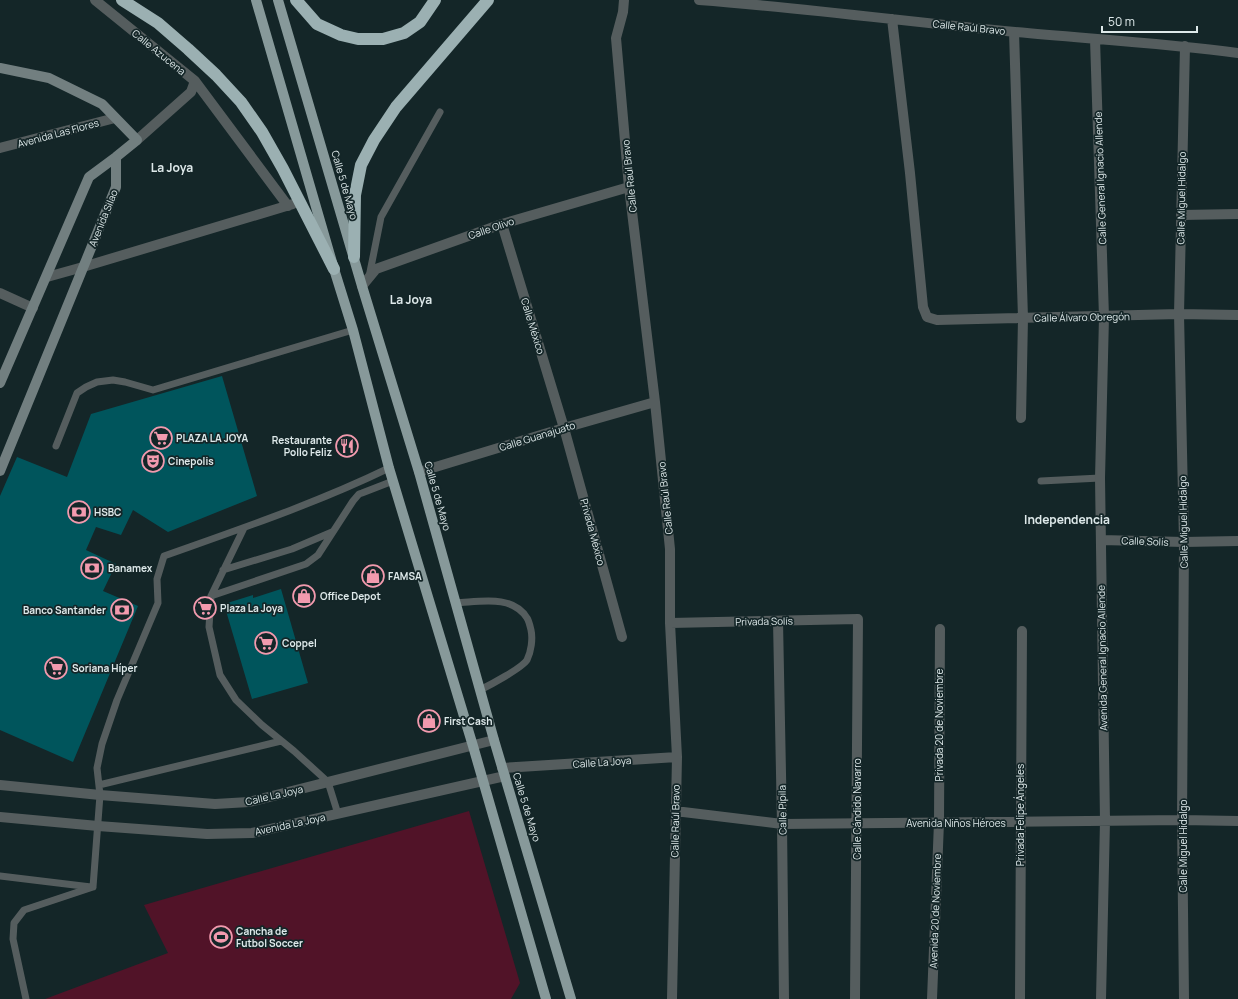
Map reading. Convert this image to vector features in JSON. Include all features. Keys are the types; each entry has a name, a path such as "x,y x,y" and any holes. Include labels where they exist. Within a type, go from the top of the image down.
{"highway":[{"path":"122,0 158,23 216,75 241,102 262,132 283,169 294,204 334,269"},
{"path":"296,0 317,24 341,35 358,39 383,40 404,33 420,22 436,0"},
{"path":"354,257 355,195 361,166 374,140 396,106 488,0"}],"main road":[{"path":"256,0 353,330 393,482 473,746 546,999"},
{"name":"Calle 5 de Mayo","path":"278,0 362,286 419,472 494,740 571,999"}],"street":[{"name":"Calle Azucena","path":"95,0 194,81 191,92 137,140"},
{"name":"Calle Raúl Bravo","path":"624,0 623,12 616,38 629,187 655,402 670,549 670,623 677,757 672,999"},
{"name":"Calle Raúl Bravo","path":"699,0 770,6 1014,32 1184,46 1238,53"},
{"name":"Calle Álvaro Obregón","path":"892,19 910,172 923,307 927,317 937,320 1179,314 1238,315"},
{"path":"1014,32 1023,318 1021,418"},
{"name":"Calle General Ignacio Allende","path":"1096,39 1104,317"},
{"name":"Calle Miguel Hidalgo","path":"1184,46 1179,314 1184,542 1182,820 1184,999"},
{"path":"0,68 49,78 102,104 137,140 89,177 0,383"},
{"path":"46,276 83,267 294,204 194,81"},
{"name":"Avenida Las Flores","path":"0,148 115,118"},
{"name":"Avenida Silao","path":"0,471 116,187 116,157"},
{"name":"Calle Olivo","path":"362,286 376,269 502,224 629,187"},
{"path":"1181,215 1238,214"},
{"name":"Calle México","path":"502,224 564,428"},
{"path":"0,293 33,308"},
{"name":"Avenida General Ignacio Allende","path":"1102,999 1105,821 1100,478 1104,317"},
{"name":"Calle Guanajuato","path":"419,472 655,402"},
{"name":"Privada México","path":"564,428 622,637"},
{"name":"Calle Solís","path":"1101,540 1184,542 1238,541"},
{"name":"Privada Solís","path":"670,623 858,619"},
{"name":"Calle Cándido Navarro","path":"855,999 858,619"},
{"name":"Calle Pípila","path":"778,621 784,999"},
{"name":"Privada 20 de Noviembre","path":"939,822 940,628"},
{"name":"Privada Felipe Ángeles","path":"1020,999 1022,631"},
{"name":"Calle La Joya","path":"0,785 99,790 215,804 249,802 494,740"},
{"name":"Calle La Joya","path":"504,772 677,757"},
{"name":"Avenida La Joya","path":"0,817 207,834 252,833 483,782 504,772"},
{"name":"Avenida Niños Héroes","path":"675,811 782,824 1182,820 1238,821"},
{"name":"Avenida 20 de Noviembre","path":"932,999 939,822"}],"lane":[{"path":"369,277 381,217 440,112"},
{"path":"56,446 77,394 97,382 113,380 153,390 353,330"},
{"path":"93,887 98,826 99,790 97,768 102,744 116,700 158,602 157,579 164,556 244,528 348,488 390,468"},
{"path":"1041,481 1100,478"},
{"path":"211,596 306,564 318,554 359,494 393,482"},
{"path":"244,528 211,596 209,627 220,676 236,700 262,725 328,782 338,814"},
{"path":"223,570 292,549 333,532"},
{"path":"456,603 494,600 516,607 528,619 531,632 531,646 526,661 510,673 480,690"},
{"path":"99,790 281,741"},
{"path":"0,876 93,887"},
{"path":"26,999 13,939 14,923 24,910 93,887"}],"shaded area":[{"path":"469,811 520,983 511,999 45,999 168,953 144,905"}],"building":[{"name":"Soriana Híper","path":"222,376 257,496 168,532 133,510 121,535 96,527 86,550 116,564 103,591 138,606 73,762 0,730 0,496 17,457 67,477 91,414"},
{"name":"Coppel","path":"281,589 308,683 252,699 224,604 253,595 253,598"}],"place":[{"name":"PLAZA LA JOYA","path":"161,438"},
{"name":"Restaurante Pollo Feliz","path":"347,446"},
{"name":"Cinepolis","path":"153,461"},
{"name":"HSBC","path":"79,512"},
{"name":"Banamex","path":"92,568"},
{"name":"FAMSA","path":"373,576"},
{"name":"Office Depot","path":"304,596"},
{"name":"Plaza La Joya","path":"205,608"},
{"name":"Banco Santander","path":"122,610"},
{"name":"Coppel","path":"266,643"},
{"name":"Soriana Híper","path":"56,668"},
{"name":"First Cash","path":"429,721"},
{"name":"Cancha de Futbol Soccer","path":"221,937"}],"district":[{"name":"La Joya","path":"172,167"},
{"name":"La Joya","path":"411,299"},
{"name":"Independencia","path":"1067,519"}]}
